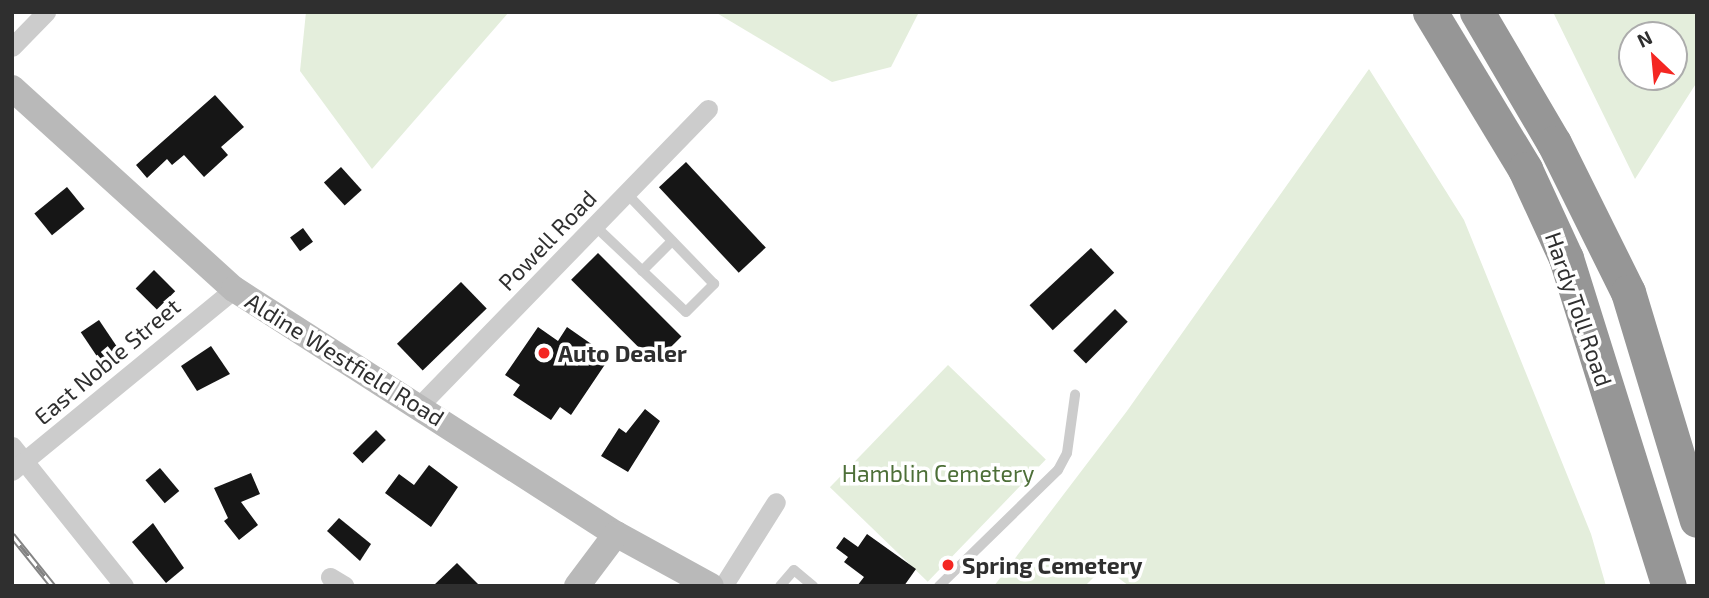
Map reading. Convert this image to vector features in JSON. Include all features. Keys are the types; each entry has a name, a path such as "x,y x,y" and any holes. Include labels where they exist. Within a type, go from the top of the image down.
{"highway":[{"name":"Hardy Toll Road","path":"1430,12 1525,169 1566,258 1670,586"},
{"name":"Hardy Toll Road","path":"1477,12 1554,143 1628,292 1697,520"}],"main road":[{"name":"Aldine Westfield Road","path":"12,88 234,289 421,405 616,534 711,586"},
{"path":"577,586 616,534"},
{"path":"589,586 616,534"}],"street":[{"path":"12,47 46,12"},
{"name":"Powell Road","path":"421,405 708,110"},
{"name":"East Noble Street","path":"18,466 234,289"},
{"path":"12,446 18,466 124,586"},
{"path":"723,586 776,502"}],"lane":[{"path":"594,226 687,312 714,284 626,194"},
{"path":"642,271 672,241"},
{"path":"939,586 1058,470 1066,453 1074,395"},
{"path":"780,586 794,570 813,586"}],"green space":[{"path":"306,12 509,12 372,169 300,71"},
{"path":"715,12 919,12 891,67 832,82"},
{"path":"1553,12 1697,12 1697,82 1635,179"},
{"path":"1369,69 1464,220 1591,534 1606,586 1129,586 1104,567 1085,586 994,586 1127,411"},
{"name":"Hamblin Cemetery","path":"948,365 1046,459 928,582 830,487"}],"building":[{"path":"215,95 244,127 221,147 228,155 204,177 184,155 172,165 167,159 147,178 136,165"},
{"path":"686,162 766,248 739,273 659,187"},
{"path":"341,167 362,190 345,205 324,182"},
{"path":"67,187 85,209 52,235 34,213"},
{"path":"303,228 313,242 300,251 290,237"},
{"path":"1091,248 1114,273 1053,330 1030,305"},
{"path":"598,253 681,336 655,363 571,280"},
{"path":"154,270 175,291 157,310 136,288"},
{"path":"461,282 487,309 423,370 397,344"},
{"path":"1115,309 1128,322 1086,363 1073,351"},
{"path":"99,320 120,351 101,363 81,332"},
{"path":"538,327 558,341 567,327 610,357 571,415 560,407 551,420 513,395 520,385 505,375"},
{"path":"211,346 230,374 197,391 181,366"},
{"path":"645,409 660,421 628,472 601,456 619,428 626,433"},
{"path":"376,430 386,440 363,463 353,453"},
{"path":"429,465 458,487 431,527 385,493 399,474 414,485"},
{"path":"160,468 179,491 165,503 145,480"},
{"path":"251,473 260,494 241,502 258,525 239,540 224,521 228,518 214,488"},
{"path":"339,518 371,544 360,561 327,531"},
{"path":"153,523 184,568 166,583 132,542"},
{"path":"867,534 916,569 904,586 857,586 864,577 844,562 848,557 836,548 844,537 858,547"},
{"path":"457,563 480,586 433,586"}],"railway":[{"path":"12,535 53,586"}],"place":[{"name":"Auto Dealer","path":"544,353"},
{"name":"Spring Cemetery","path":"948,565"}]}
